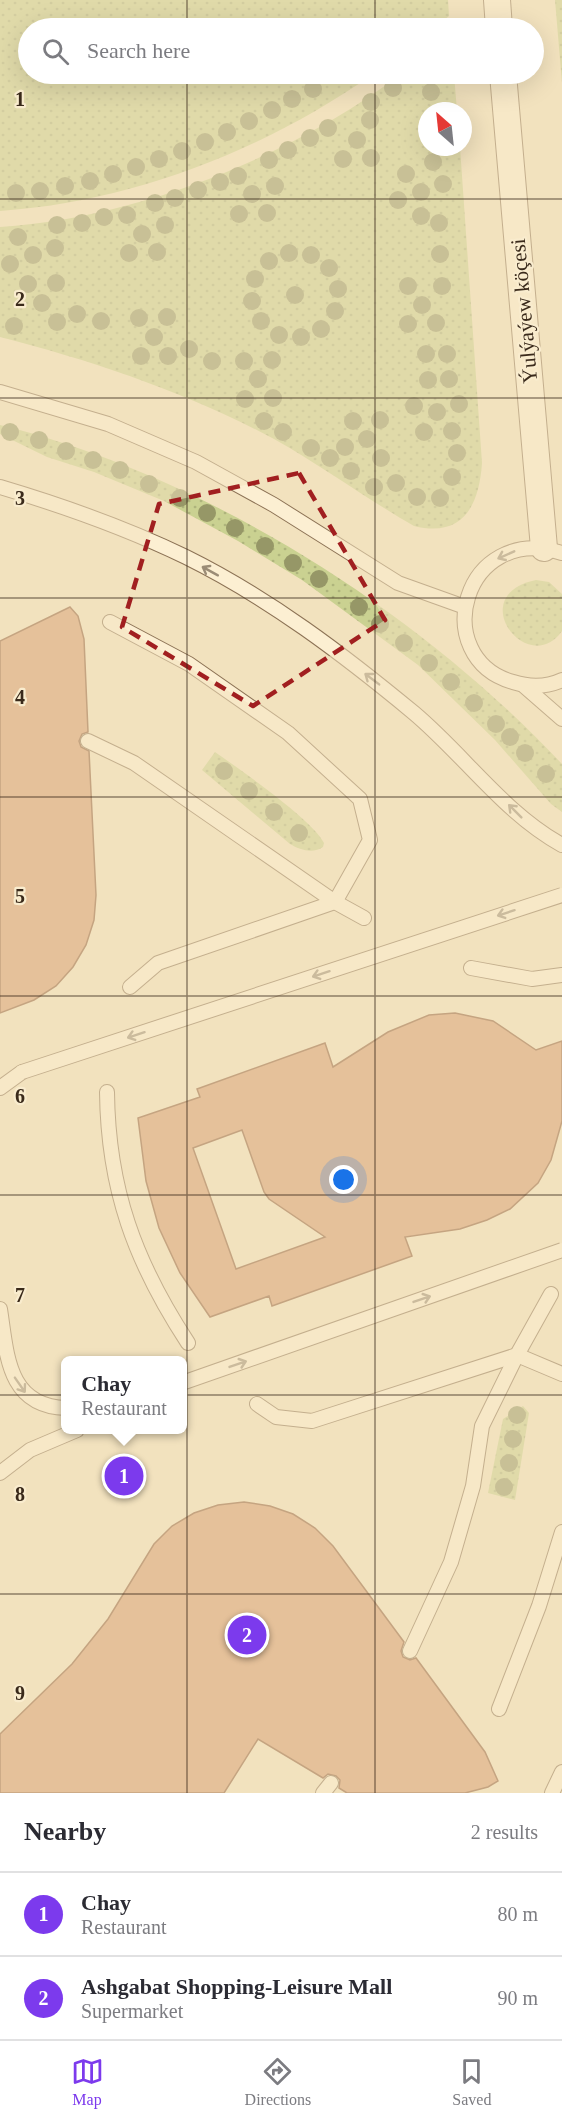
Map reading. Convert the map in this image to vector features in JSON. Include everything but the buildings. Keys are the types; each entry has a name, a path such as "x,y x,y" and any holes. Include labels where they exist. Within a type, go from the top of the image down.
{"street":[{"path":"497,0 498,18"},
{"name":"Ýulýaýew köçesi","path":"504,84 553,551"}],"lane":[{"path":"0,392 108,424 196,462 274,505 398,583 465,607"},
{"path":"6,489 117,526 187,558 248,591 376,682 439,734 521,818 562,845"},
{"path":"553,551 526,548 493,561 470,589 465,607 465,624 469,642 478,658 490,671 506,680 523,685 541,685 562,680"},
{"path":"110,622 189,664 288,733 360,799 370,840 335,902 158,963 130,987"},
{"path":"523,685 562,720"},
{"path":"88,741 134,763 335,902 364,918"},
{"path":"0,1079 562,895"},
{"path":"471,968 532,979 562,975"},
{"path":"0,1088 22,1072"},
{"path":"107,1092 107,1119 120,1205 146,1273 188,1343"},
{"path":"187,1382 562,1250"},
{"path":"411,1651 452,1562 473,1485 482,1426 517,1355 551,1294"},
{"path":"0,1309 5,1351 14,1378 23,1392 35,1401 51,1407 61,1408"},
{"path":"257,1404 276,1417 312,1421 517,1355 562,1374"},
{"path":"0,1473 30,1450 68,1434"},
{"path":"499,1709 539,1606 562,1532"},
{"path":"552,1793 562,1772"}],"highlighted area":[{"path":"299,473 385,620 253,706 122,627 159,504"}],"green space":[{"path":"0,0 448,0 449,16 446,18 18,18 18,84 357,84 288,126 195,168 148,184 99,196 49,206 0,211"},
{"path":"555,0 562,0 562,83"},
{"path":"387,84 455,84 456,102 418,102 418,156 461,156 482,463 477,493 472,505 456,523 445,527 431,529 414,526 274,439 208,407 105,368 0,337 0,227 52,221 105,211 159,196 211,178 263,156 312,131"},
{"path":"0,425 77,448 154,478 230,514 304,556 375,603 443,654 505,708 562,764 562,812 551,804 495,740 418,665 302,580 238,541 164,501 94,472 47,457 0,434"},
{"path":"536,580 549,582 562,594 562,631 548,643 533,645 520,640 509,629 503,615 504,601 515,588"},
{"path":"215,752 306,821 324,843 323,847 306,850 290,844 202,770"},
{"path":"523,1406 529,1413 515,1500 488,1493 503,1419"}],"place":[{"name":"Chay","path":"124,1476"},
{"name":"Ashgabat Shopping-Leisure Mall","path":"247,1635"}]}
